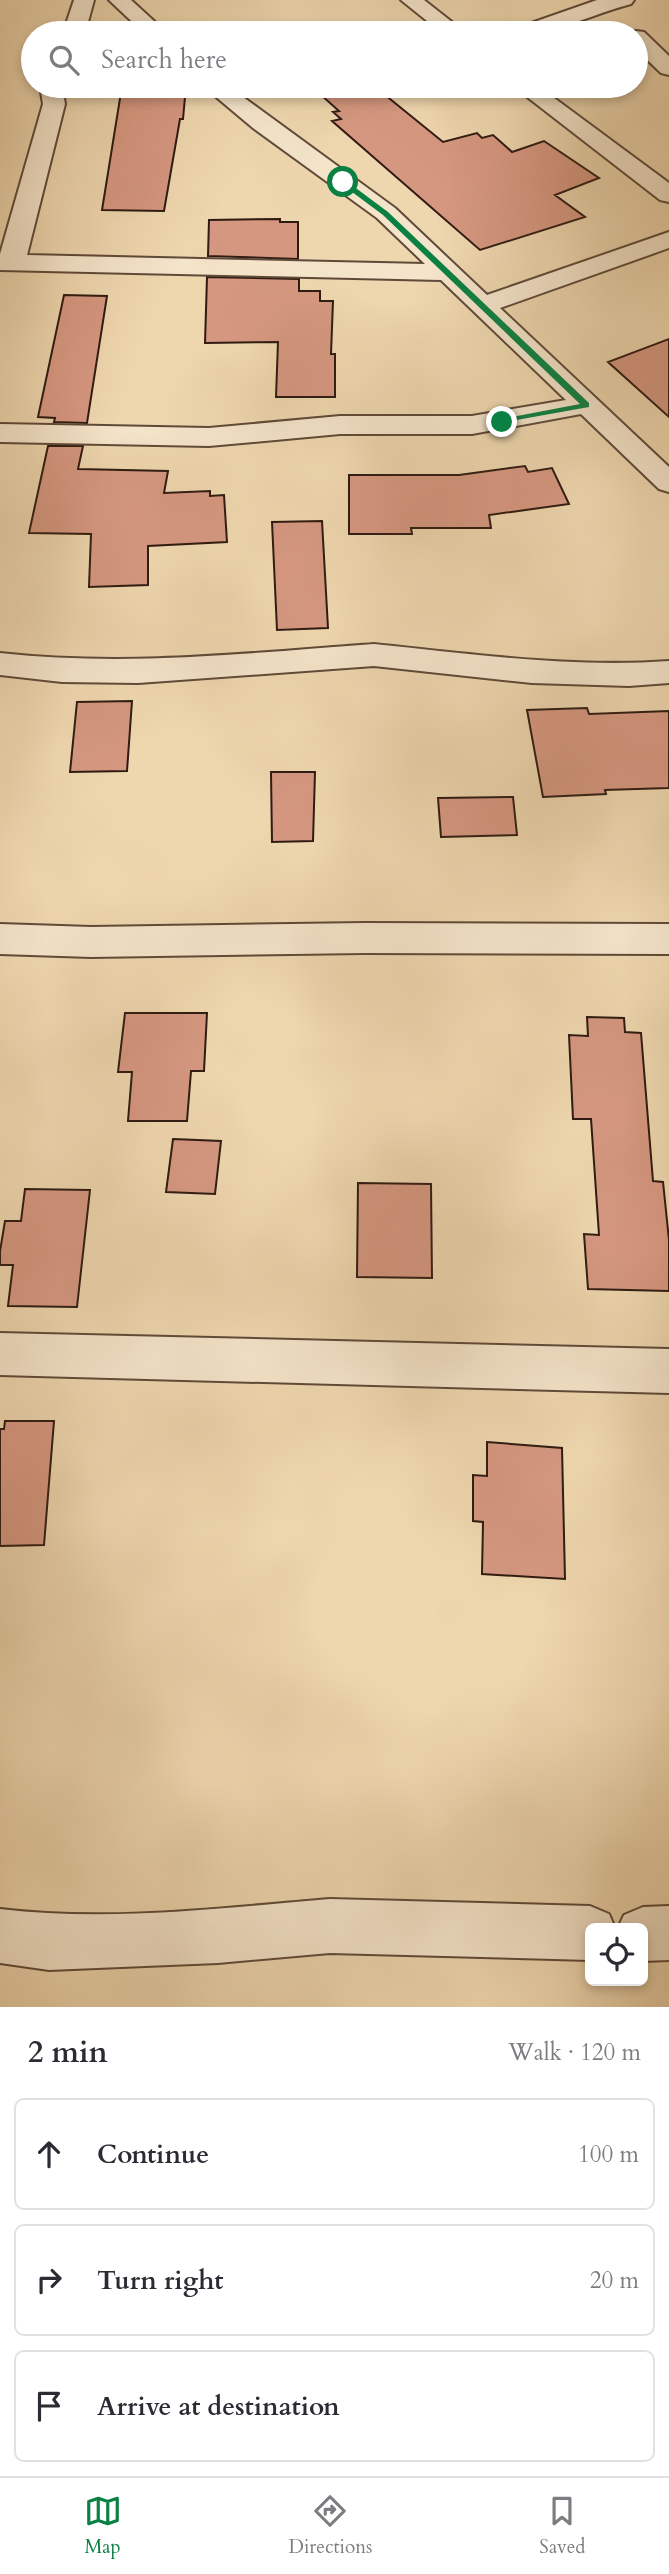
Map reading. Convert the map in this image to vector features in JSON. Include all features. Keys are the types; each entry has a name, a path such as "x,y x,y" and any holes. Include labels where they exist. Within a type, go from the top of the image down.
{"street":[{"path":"78,21 84,0"},
{"path":"120,0 143,21"},
{"path":"411,0 439,21"},
{"path":"558,21 624,0"},
{"path":"602,5 619,21"},
{"path":"648,48 669,68"},
{"path":"53,98 54,104 6,262 445,272"},
{"path":"229,98 386,213 669,483"},
{"path":"540,98 669,195"},
{"path":"483,305 669,240"},
{"path":"0,433 209,437 351,425 472,425 586,405"},
{"path":"0,664 62,671 138,671 374,655 532,671 629,675 669,672"},
{"path":"0,939 91,942 365,938 669,939"},
{"path":"0,1354 669,1371"},
{"path":"0,1936 50,1942 218,1936 330,1926 585,1933"},
{"path":"648,1934 669,1933"}],"building":[{"path":"120,98 185,98 164,211 102,210"},
{"path":"324,98 389,98 443,142 477,133 482,138 493,135 512,152 544,141 599,178 555,195 585,217 480,250 332,121 341,119 333,112 339,111"},
{"path":"280,219 280,222 298,222 298,259 208,256 209,220"},
{"path":"207,277 299,279 299,291 320,291 320,301 333,301 331,354 335,354 335,397 276,397 278,342 205,343"},
{"path":"64,295 107,296 87,423 54,422 55,418 38,417"},
{"path":"669,339 669,417 608,362"},
{"path":"48,446 83,446 78,469 168,471 164,493 210,491 210,496 224,495 227,542 148,546 148,585 89,587 91,534 29,533"},
{"path":"525,466 528,472 552,468 569,504 489,515 491,528 411,528 412,534 349,534 349,475 459,475"},
{"path":"322,521 328,628 277,630 272,522"},
{"path":"132,701 127,771 70,772 77,702"},
{"path":"587,708 589,714 669,711 669,788 605,790 606,794 543,797 527,710"},
{"path":"271,772 315,772 313,841 272,842"},
{"path":"513,797 517,835 441,837 438,798"},
{"path":"125,1013 207,1013 204,1071 191,1071 187,1121 128,1121 132,1072 118,1072"},
{"path":"587,1017 624,1018 625,1032 641,1033 653,1181 663,1182 669,1240 669,1291 588,1289 584,1234 599,1235 591,1119 573,1119 569,1035 588,1036"},
{"path":"173,1139 221,1141 215,1194 166,1192"},
{"path":"358,1183 431,1184 432,1278 357,1277"},
{"path":"25,1189 90,1190 77,1307 8,1306 13,1265 0,1265 0,1251 5,1221 21,1221"},
{"path":"5,1421 54,1421 44,1545 0,1546 0,1429 4,1429"},
{"path":"487,1442 562,1448 565,1579 482,1574 483,1522 473,1521 473,1475 487,1476"}],"route":[{"path":"343,182 386,213 586,405 502,422"}]}
